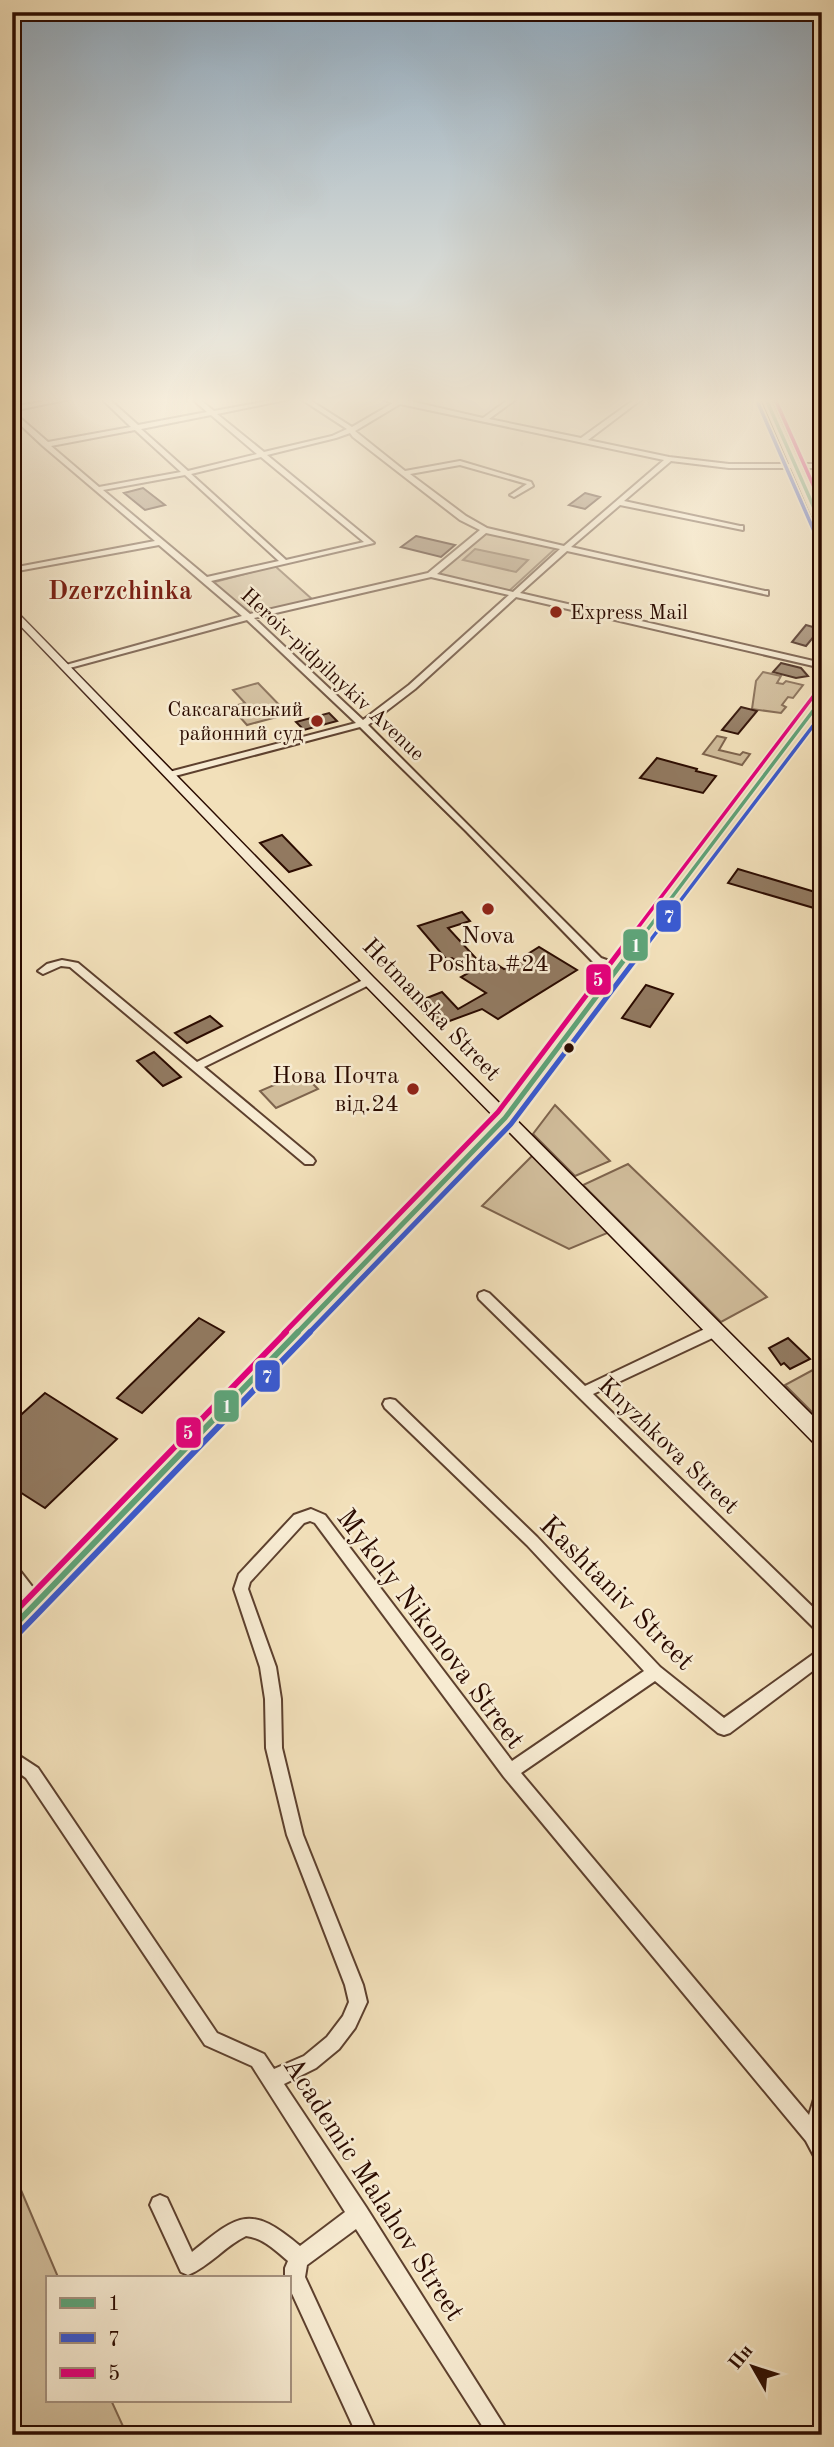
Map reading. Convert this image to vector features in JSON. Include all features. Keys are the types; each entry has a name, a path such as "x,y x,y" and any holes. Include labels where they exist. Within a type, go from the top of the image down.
{"main road":[{"path":"12,1628 505,1118 822,699"}],"street":[{"name":"Heroiv-pidpilnykiv Avenue","path":"127,513 365,723 597,960 619,968"},
{"path":"231,513 284,562"},
{"path":"334,513 370,542"},
{"path":"456,513 485,530 765,593"},
{"path":"172,774 365,723 412,687 605,513"},
{"path":"671,513 740,528"},
{"path":"431,575 485,530"},
{"path":"12,570 161,542"},
{"path":"204,580 370,542"},
{"path":"69,667 248,617 431,575 822,666"},
{"name":"Hetmanska Street","path":"12,610 369,981 822,1438"},
{"path":"43,971 56,964 74,964 309,1161"},
{"path":"197,1066 369,981"},
{"name":"Knyzhkova Street","path":"484,1296 822,1626"},
{"path":"583,1393 716,1330"},
{"name":"Kashtaniv Street","path":"390,1405 532,1541 655,1672 724,1728 822,1655"},
{"name":"Mykoly Nikonova Street","path":"271,2080 310,2062 333,2043 349,2022 358,2002 354,1985 295,1836 274,1748 273,1699 268,1667 242,1589 244,1579 299,1519 311,1515 320,1519 510,1772 817,2143"},
{"path":"12,1571 36,1603"},
{"path":"510,1772 655,1672"},
{"name":"Academic Malahov Street","path":"12,1758 32,1773 211,2039 258,2060 500,2435"},
{"path":"817,2143 822,2103"},
{"path":"160,2205 188,2265 236,2230 250,2224 259,2227 300,2258"},
{"path":"359,2214 300,2258 295,2268 295,2278 368,2435"}],"shaded area":[{"path":"486,531 557,547 509,591 436,574"},
{"path":"475,549 528,560 516,572 463,560"},
{"path":"275,566 313,600 251,614 211,583"},
{"path":"763,672 781,676 777,683 783,684 786,681 803,685 793,698 788,697 782,705 786,707 781,713 752,709 756,681"},
{"path":"258,683 288,714 247,725 231,707 245,703 233,690"},
{"path":"717,736 726,738 719,750 740,755 743,752 750,754 742,765 703,754"},
{"path":"302,1073 318,1089 276,1108 260,1091"},
{"path":"555,1105 610,1161 575,1176 533,1134"},
{"path":"538,1150 617,1229 569,1249 482,1206"},
{"path":"628,1164 767,1297 721,1322 583,1185"},
{"path":"822,1365 822,1422 785,1385"},
{"path":"12,2169 58,2276 46,2276 46,2402 112,2402 127,2435 12,2435"}],"building":[{"path":"416,536 455,545 441,557 401,547"},
{"path":"806,625 820,629 806,646 792,642"},
{"path":"781,663 801,668 808,676 796,678 773,672"},
{"path":"741,707 757,711 738,734 722,730"},
{"name":"Саксаганський районний суд","path":"329,713 337,721 304,730 296,722"},
{"path":"657,758 716,776 703,793 640,778"},
{"path":"282,835 311,865 289,872 260,843"},
{"path":"738,869 822,894 822,897 814,908 728,883"},
{"path":"462,912 470,921 448,928 482,965 490,960 504,969 539,947 577,970 498,1019 482,1009 436,1026 414,1003 442,992 458,1009 486,993 461,977 472,971 452,958 447,960 418,926"},
{"path":"646,985 673,994 650,1027 622,1018"},
{"path":"210,1016 222,1026 187,1043 175,1033"},
{"path":"154,1052 181,1077 163,1086 137,1061"},
{"path":"199,1318 224,1332 142,1413 117,1398"},
{"path":"788,1338 810,1359 790,1369 784,1363 781,1365 769,1348"},
{"path":"45,1393 117,1439 45,1508 12,1487 12,1423"}],"transit line":[{"name":"7","path":"806,513 814,531"},
{"name":"1","path":"816,513 822,526"},
{"name":"5","path":"12,1615 498,1112 815,694"},
{"name":"1","path":"12,1628 505,1118 822,699"},
{"name":"7","path":"18,1634 511,1124 822,714"}],"place":[{"name":"Express Mail","path":"556,612"},
{"name":"Саксаганський районний суд","path":"317,721"},
{"name":"Nova Poshta #24","path":"488,909"},
{"name":"Нова Почта від.24","path":"413,1089"}],"district":[{"name":"Dzerzchinka","path":"120,590"}]}
